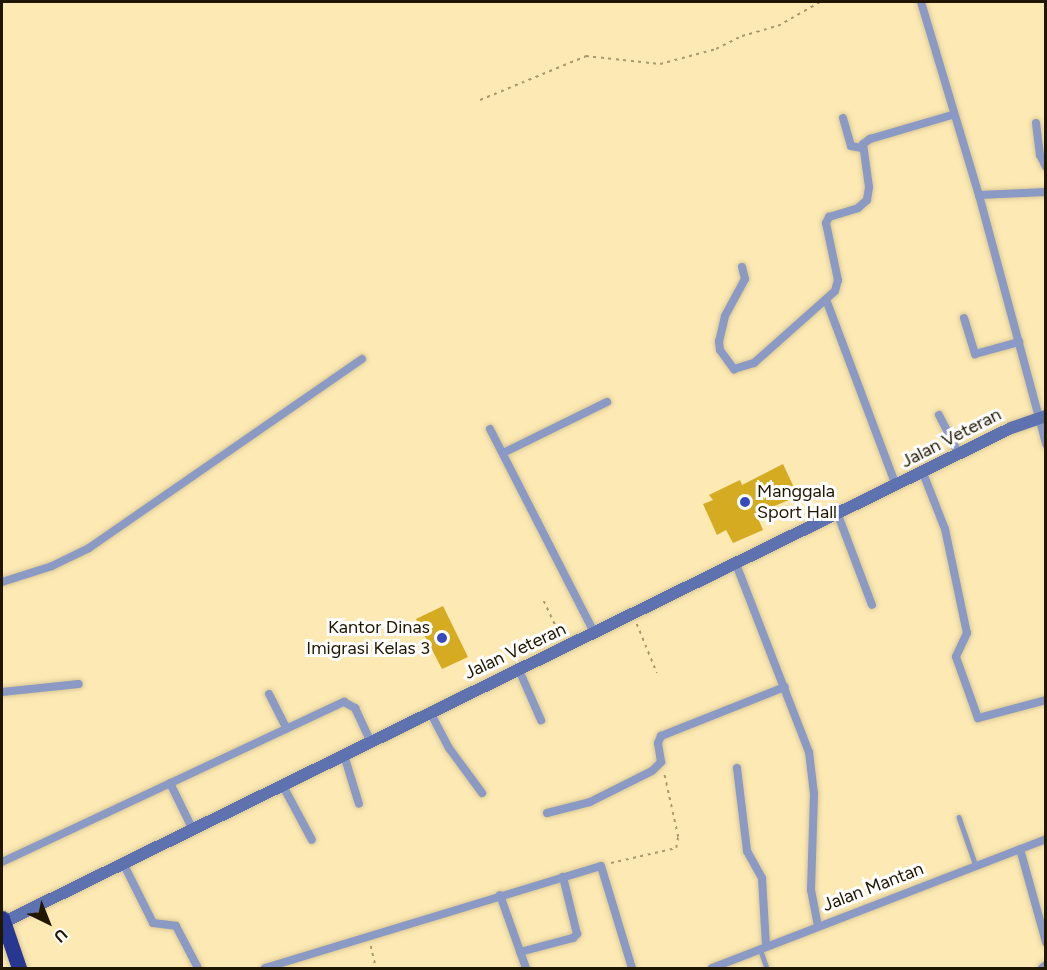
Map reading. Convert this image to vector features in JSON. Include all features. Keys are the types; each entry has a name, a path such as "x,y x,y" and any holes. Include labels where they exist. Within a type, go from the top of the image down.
{"highway":[{"path":"2,921 19,969"},
{"path":"2,945 9,969"}],"street":[{"path":"921,2 952,116 979,195 1018,342 1042,417 1046,444"},
{"path":"861,148 870,139 952,116"},
{"path":"843,118 851,146 861,148"},
{"path":"1036,123 1040,155 1046,167"},
{"path":"742,267 745,279 725,316 719,341 720,350 734,369 754,363 826,302 838,280 826,219 858,208 867,200 869,187 861,148"},
{"path":"979,195 1046,192"},
{"path":"826,302 896,486"},
{"path":"964,318 975,354 1018,342"},
{"path":"2,582 52,566 89,548 362,359"},
{"path":"503,453 607,402"},
{"path":"939,416 959,454"},
{"name":"Jalan Veteran","path":"2,921 193,830 430,712 634,616 959,454 1042,417"},
{"path":"490,429 595,634"},
{"path":"923,473 945,529 967,633 956,657 978,718 1046,700"},
{"path":"838,515 872,604"},
{"path":"736,564 785,687 812,771 811,890 818,926"},
{"path":"519,670 541,720"},
{"path":"2,692 79,684"},
{"path":"547,813 590,802 626,786 660,764 661,736 785,687"},
{"path":"269,694 287,729"},
{"path":"2,862 348,702 355,708 371,742"},
{"path":"430,712 449,748 482,793"},
{"path":"344,755 359,804"},
{"path":"737,768 747,851 762,878 763,947"},
{"path":"170,783 193,830"},
{"path":"283,786 312,840"},
{"name":"Jalan Mantan","path":"712,969 763,947 1046,839"},
{"path":"1020,849 1046,942"},
{"path":"123,863 153,923 176,926 198,969"},
{"path":"265,969 500,895 602,866 632,969"},
{"path":"520,952 573,938 576,934 563,877"},
{"path":"500,895 526,969"},
{"path":"1042,969 1046,965"}],"lane":[{"path":"959,817 976,866"},
{"path":"763,947 767,969"}],"path":[{"path":"480,100 586,56 660,64 716,49 742,36 778,26 820,2"},
{"path":"544,601 566,648"},
{"path":"634,616 657,673"},
{"path":"602,866 676,848 678,837 660,764"},
{"path":"369,937 376,969"}],"building":[{"name":"Manggala Sport Hall","path":"783,464 798,496 756,514 763,530 733,543 726,530 717,535 703,504 713,500 709,495 740,480 742,485"},
{"name":"Kantor Dinas Imigrasi Kelas 3","path":"443,606 468,657 442,669 416,619"}],"place":[{"name":"Manggala Sport Hall","path":"745,502"},
{"name":"Kantor Dinas Imigrasi Kelas 3","path":"442,638"}]}
